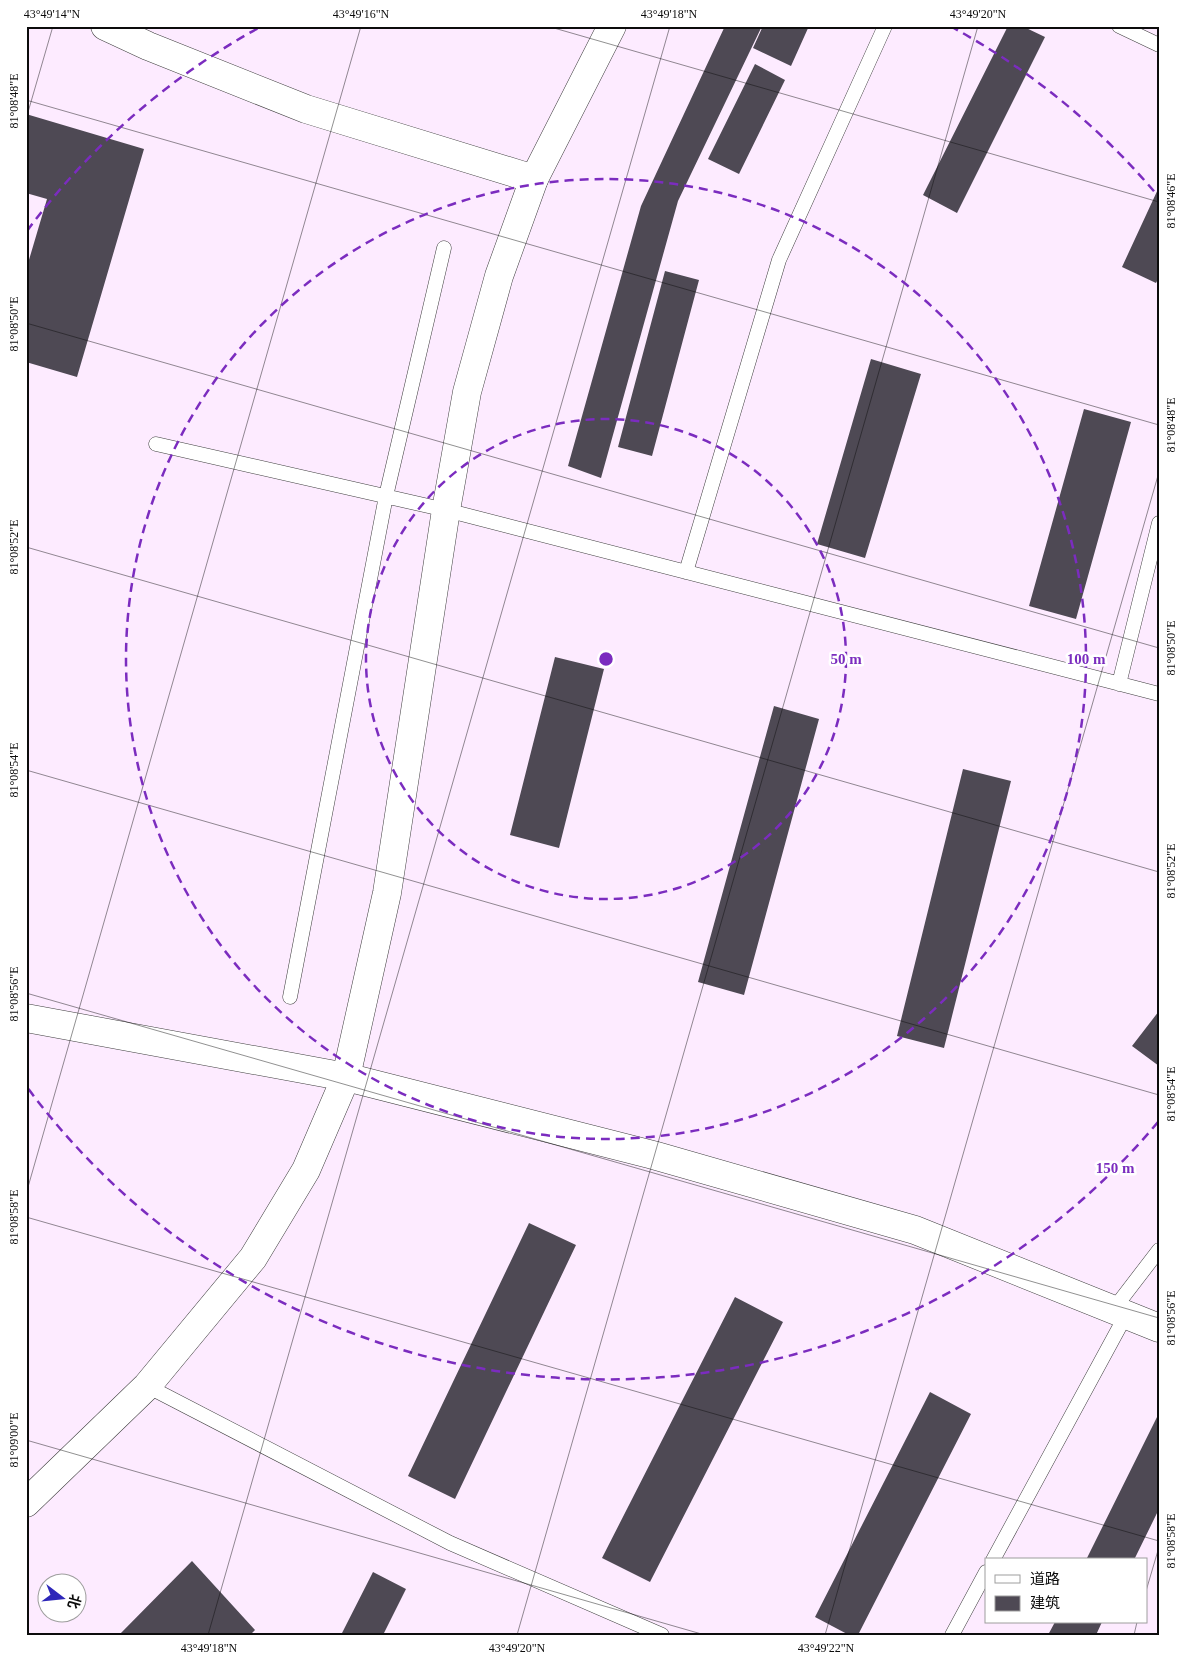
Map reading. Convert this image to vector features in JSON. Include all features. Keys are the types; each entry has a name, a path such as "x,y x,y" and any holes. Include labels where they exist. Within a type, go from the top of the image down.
{"street":[{"path":"104,26 148,46 306,109 534,179"},
{"path":"26,1503 147,1386 253,1258 306,1170 346,1077 387,893 446,510 467,392 499,276 534,179 612,26"},
{"path":"26,1018 346,1077 653,1155 915,1230 1159,1328"}],"lane":[{"path":"686,572 779,260 885,26"},
{"path":"1119,26 1159,45"},
{"path":"290,997 386,496 444,248"},
{"path":"156,444 446,510 1159,694"},
{"path":"1119,684 1159,523"},
{"path":"994,1558 1120,1313 1159,1250"},
{"path":"147,1386 450,1543 662,1635"},
{"path":"952,1635 985,1574"}],"building":[{"path":"725,26 762,26 678,201 601,478 568,466 641,206"},
{"path":"763,26 809,26 791,66 753,48"},
{"path":"1008,26 1022,26 1045,37 957,213 923,195"},
{"path":"755,64 785,80 739,174 708,159"},
{"path":"26,114 144,149 77,377 26,362 26,270 47,199 26,193"},
{"path":"1159,187 1159,277 1156,283 1122,267"},
{"path":"665,271 699,280 652,456 618,447"},
{"path":"871,359 921,374 865,558 817,544"},
{"path":"1084,409 1131,422 1076,619 1029,606"},
{"path":"555,657 604,669 559,848 510,835"},
{"path":"774,706 819,719 744,995 698,982"},
{"path":"963,769 1011,781 944,1048 897,1036"},
{"path":"1159,1011 1159,1066 1132,1046"},
{"path":"529,1223 576,1245 455,1499 408,1476"},
{"path":"735,1297 783,1322 650,1582 602,1558"},
{"path":"930,1392 971,1414 858,1635 849,1635 815,1617"},
{"path":"1159,1413 1159,1509 1135,1558 1087,1558"},
{"path":"192,1561 255,1630 250,1635 119,1635"},
{"path":"373,1572 406,1589 383,1635 341,1635"},
{"path":"1054,1624 1101,1624 1096,1635 1048,1635"}]}
